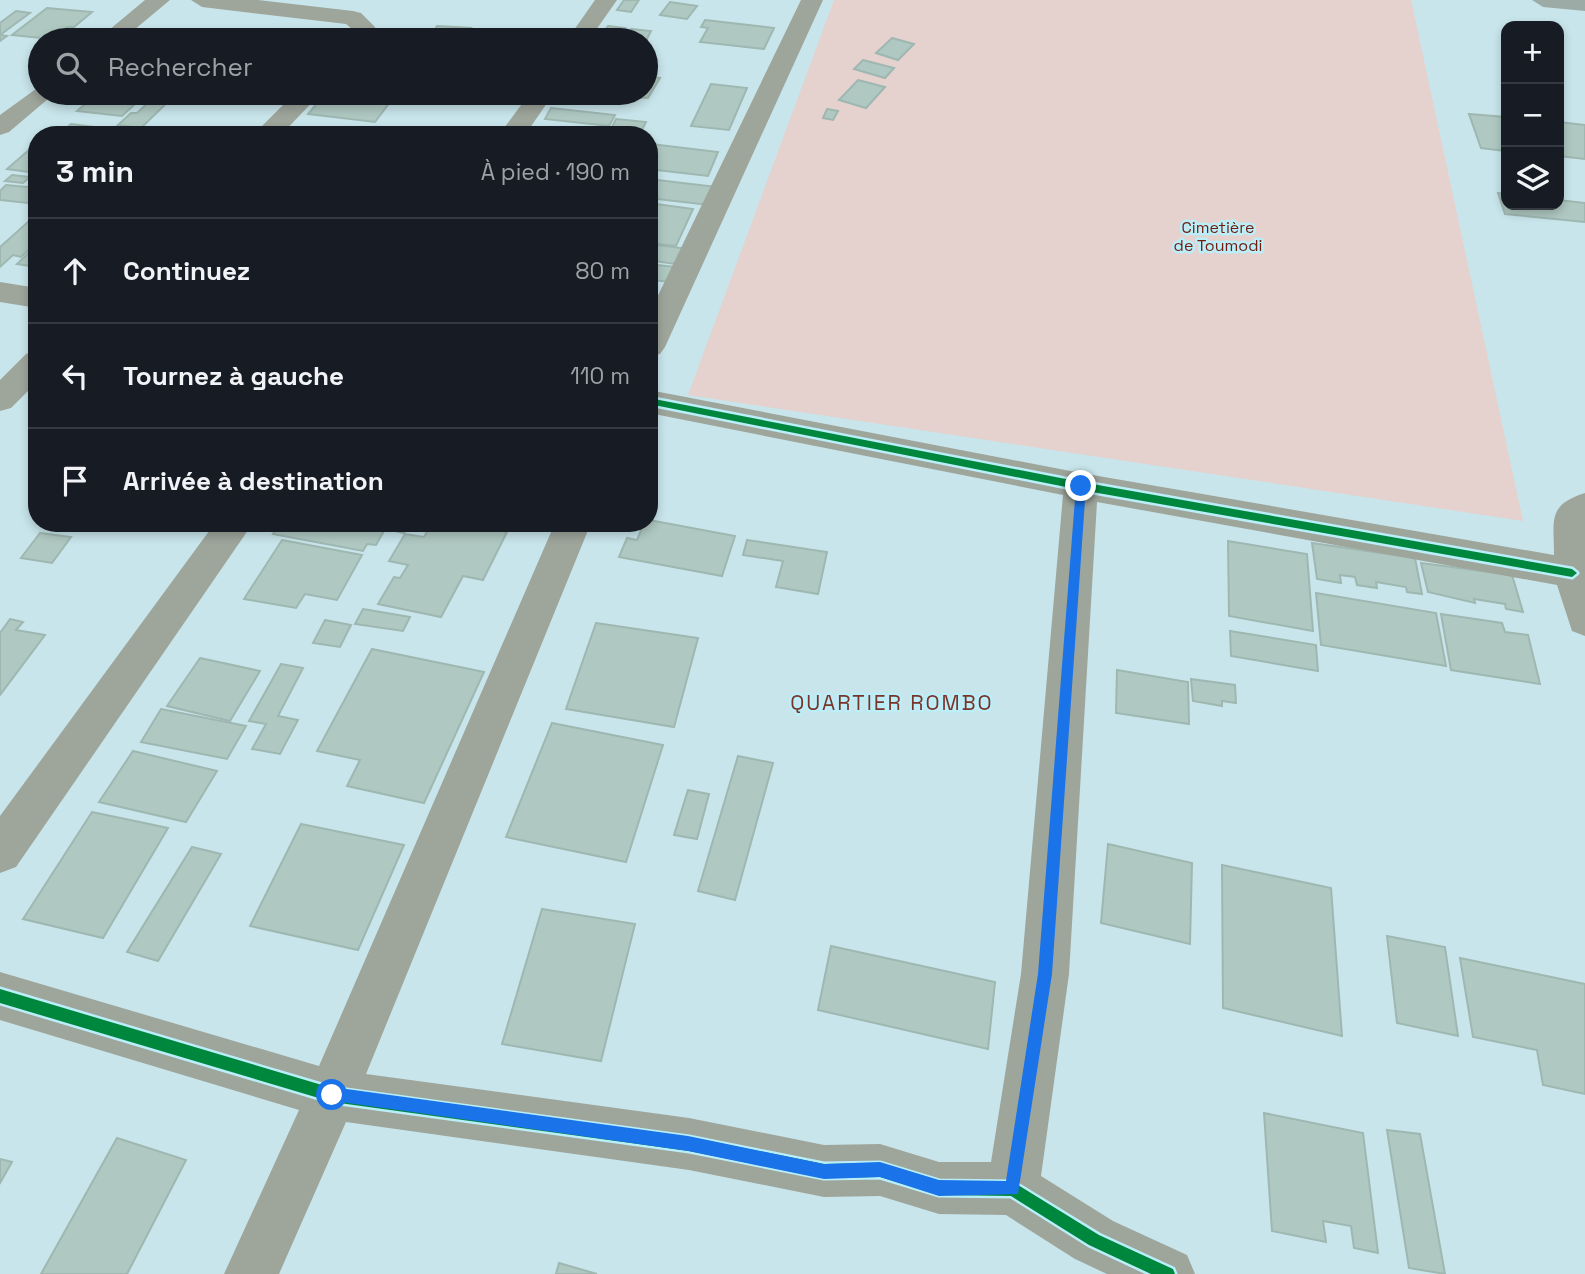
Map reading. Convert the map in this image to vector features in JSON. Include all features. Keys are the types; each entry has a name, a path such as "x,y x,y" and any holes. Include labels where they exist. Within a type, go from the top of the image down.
{"main road":[{"path":"1543,0 1585,4"}],"street":[{"path":"123,28 159,0"},
{"path":"202,0 353,18 363,28"},
{"path":"586,28 606,0"},
{"path":"658,328 811,0"},
{"path":"0,127 28,105"},
{"path":"275,126 297,105"},
{"path":"518,126 533,105"},
{"path":"0,292 28,297"},
{"path":"0,400 28,371"},
{"path":"658,403 1081,486 1572,573"},
{"path":"1013,1189 1045,974 1081,486"},
{"path":"1585,506 1572,513 1572,573 1585,620"},
{"path":"0,852 229,532"},
{"path":"251,1274 332,1095 569,532"},
{"path":"0,996 332,1095 688,1144 824,1171 880,1170 939,1188 1013,1189 1094,1240 1168,1274"}],"green space":[{"name":"Cimetière de Toumodi","path":"834,0 1411,0 1523,521 688,395"}],"building":[{"path":"624,0 639,0 631,12 617,10"},
{"path":"670,2 697,6 687,19 660,15"},
{"path":"47,8 92,12 74,27 28,28 28,37 12,35"},
{"path":"16,11 30,13 0,35 0,23"},
{"path":"705,20 774,28 764,49 700,42 708,28 701,27"},
{"path":"437,26 471,28 436,28"},
{"path":"892,38 914,44 898,60 876,53"},
{"path":"863,60 894,68 885,78 854,69"},
{"path":"858,80 885,87 866,108 839,100"},
{"path":"711,84 747,88 729,130 691,126"},
{"path":"84,105 134,105 122,116 77,111"},
{"path":"146,105 165,105 143,126 118,125 131,113 137,113"},
{"path":"316,105 388,105 375,122 308,114"},
{"path":"551,108 615,115 609,126 545,119"},
{"path":"827,109 838,111 833,120 823,118"},
{"path":"1469,114 1501,117 1501,150 1481,148"},
{"path":"616,119 646,122 644,126 612,126"},
{"path":"1564,123 1585,125 1585,159 1564,157"},
{"path":"658,145 718,152 708,176 658,170"},
{"path":"28,151 28,172 7,169"},
{"path":"12,175 28,177 23,183 5,181"},
{"path":"658,180 717,187 709,205 658,199"},
{"path":"6,185 28,187 28,203 0,200 0,191"},
{"path":"1564,201 1585,203 1585,222 1505,214 1504,210 1564,210"},
{"path":"658,204 693,209 676,246 658,244"},
{"path":"28,222 28,250 21,257 13,255 0,267 0,247"},
{"path":"658,245 689,249 682,265 658,261"},
{"path":"28,254 28,266 17,264"},
{"path":"658,265 677,267 671,282 658,281"},
{"path":"658,522 735,536 722,576 619,557 627,538 637,540 640,532 658,532"},
{"path":"383,532 376,545 367,544 363,551 273,534"},
{"path":"427,532 507,532 483,580 463,576 441,617 378,604 394,577 400,578 408,565 389,561 405,534 424,537"},
{"path":"40,533 71,537 52,563 21,558"},
{"path":"282,540 362,555 337,600 305,594 296,608 244,599"},
{"path":"747,540 827,552 818,594 776,587 783,561 743,555"},
{"path":"1228,541 1307,554 1313,631 1229,616"},
{"path":"1312,543 1415,558 1422,594 1407,592 1406,587 1376,582 1377,588 1357,585 1355,577 1340,575 1341,583 1317,579"},
{"path":"1421,563 1512,575 1523,612 1506,609 1505,604 1474,599 1475,603 1428,592"},
{"path":"1316,593 1436,613 1446,666 1321,645"},
{"path":"363,609 410,617 403,631 355,624"},
{"path":"1441,614 1502,623 1505,632 1528,635 1540,684 1451,670"},
{"path":"10,619 23,622 16,630 45,635 0,695 0,633"},
{"path":"325,620 351,625 340,647 313,643"},
{"path":"596,623 698,638 674,727 566,709"},
{"path":"1230,631 1316,645 1318,671 1231,656"},
{"path":"372,649 484,672 424,803 347,786 360,760 317,751"},
{"path":"200,658 260,671 230,721 167,706"},
{"path":"281,664 303,668 278,716 298,720 280,754 252,749 266,724 249,721"},
{"path":"1117,670 1188,682 1189,724 1116,713"},
{"path":"1191,679 1235,685 1236,703 1222,701 1222,706 1193,701"},
{"path":"161,709 246,726 227,759 141,742"},
{"path":"552,723 663,745 626,862 506,837"},
{"path":"133,751 217,771 186,822 99,802"},
{"path":"738,756 773,763 735,900 698,891"},
{"path":"688,790 709,794 697,839 674,835"},
{"path":"92,812 168,828 103,938 23,919"},
{"path":"301,824 404,845 358,950 250,926"},
{"path":"1108,844 1192,863 1190,944 1101,923"},
{"path":"192,847 221,854 158,961 127,952"},
{"path":"1222,865 1331,888 1342,1036 1223,1008"},
{"path":"542,909 635,924 601,1061 502,1044"},
{"path":"1387,936 1445,947 1458,1036 1397,1023"},
{"path":"831,946 995,982 988,1049 818,1010"},
{"path":"1460,958 1585,984 1585,1094 1543,1085 1537,1050 1473,1037"},
{"path":"1264,1113 1363,1133 1378,1253 1354,1248 1351,1226 1323,1221 1326,1242 1272,1231"},
{"path":"1387,1130 1420,1134 1445,1274 1409,1268"},
{"path":"117,1138 186,1160 127,1274 41,1274"},
{"path":"0,1159 12,1162 0,1183"},
{"path":"559,1263 597,1274 556,1274"}],"cycle path":[{"path":"658,403 1081,486 1572,573"},
{"path":"0,996 332,1095 689,1144 824,1171 880,1170 939,1188 1013,1189 1094,1240 1168,1274"}],"district":[{"name":"QUARTIER ROMBO","path":"892,703"}],"route":[{"path":"332,1095 688,1144 824,1171 880,1170 939,1188 1013,1189 1045,974 1081,486"}]}
